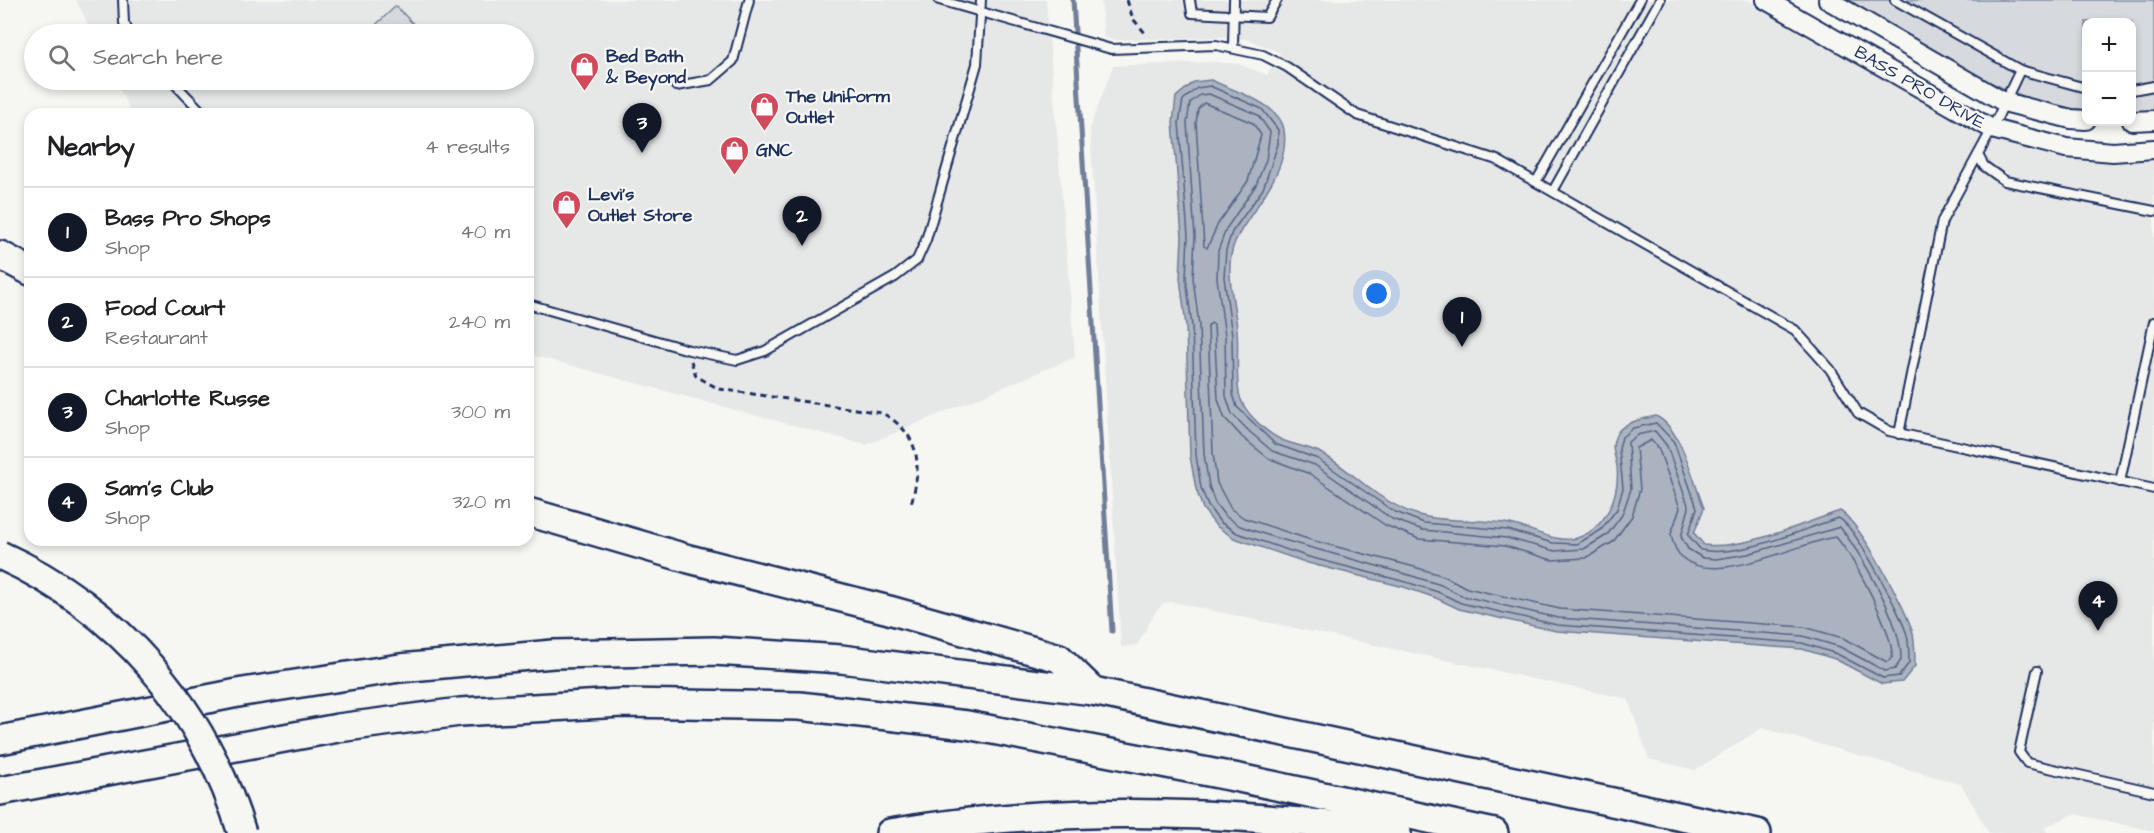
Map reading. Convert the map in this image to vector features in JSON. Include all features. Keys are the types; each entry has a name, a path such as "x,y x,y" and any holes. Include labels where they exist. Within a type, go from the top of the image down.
{"highway":[{"path":"0,255 24,268"},
{"path":"534,514 689,559 889,610 1059,658 1093,691"},
{"path":"0,555 41,576 79,600 113,627 160,676 187,711 210,750 242,833"},
{"path":"0,740 254,690 400,668 553,654 714,651 841,659 1093,691 1757,833"},
{"path":"0,791 338,728 460,712 622,703 799,706 967,725 1239,778 1494,833"},
{"path":"890,833 1000,820 1149,814 1279,819 1397,833"}],"street":[{"name":"BASS PRO DRIVE","path":"1766,0 1992,129 2066,148 2113,152 2154,149"},
{"name":"BASS PRO DRIVE","path":"1828,0 2004,102 2082,120"},
{"path":"2136,121 2154,120"}],"lane":[{"path":"123,0 125,24"},
{"path":"676,86 711,81 733,61 749,0"},
{"path":"939,0 1111,49 1216,45 1233,46 1263,55 1287,67 1357,115 1497,160 1795,330 1830,369 1858,413 1889,431 2154,489"},
{"path":"534,306 689,350 737,360 765,351 895,277 916,260 926,240 977,64 982,14 981,0"},
{"path":"1190,0 1191,13 1267,17 1277,0"},
{"path":"1233,46 1234,0"},
{"path":"1536,182 1640,0"},
{"path":"1553,191 1660,0"},
{"path":"1895,0 2020,70 2082,87"},
{"path":"1899,434 1942,221 1992,129 2020,70"},
{"path":"2136,89 2154,86"},
{"path":"181,90 198,108"},
{"path":"1978,155 1984,166 2005,181 2154,211"},
{"path":"2120,482 2154,322"},
{"path":"2037,671 2019,752 2021,759 2154,792"}],"path":[{"path":"1127,0 1133,19 1147,35 1152,48"},
{"path":"689,350 696,376 718,389 882,412 894,419 901,426 919,464 911,504"}],"shaded area":[{"path":"76,0 1046,0 1075,357 866,445 534,356 534,108 129,108 120,90 534,90 534,24 88,24"},
{"path":"1101,0 1748,0 1967,125 2012,146 2064,159 2101,162 2154,159 2154,831 2074,814 2045,827 2047,832 2043,833 1989,833 1961,784 1762,728 1695,770 1649,759 1628,699 1172,602 1164,603 1156,611 1137,645 1121,647 1090,127 1113,66 1214,62 1239,64 1267,75 1280,53 1247,39 1222,37 1117,40 1104,38"},
{"path":"1845,0 2154,0 2154,110 2136,112 2136,18 2082,18 2082,109 2056,106 2025,97 1993,84 1931,51"},
{"path":"396,6 413,24 377,24"}],"water":[{"path":"1211,80 1265,105 1281,121 1284,130 1285,144 1277,172 1239,234 1231,254 1230,265 1237,329 1239,393 1245,407 1262,427 1282,440 1321,453 1383,498 1414,514 1437,519 1510,524 1552,537 1569,539 1587,533 1604,518 1609,509 1616,488 1617,466 1613,447 1614,439 1619,431 1633,422 1656,416 1673,432 1691,470 1704,508 1694,533 1704,545 1720,546 1754,540 1840,511 1849,519 1882,568 1902,606 1913,634 1915,666 1902,682 1882,684 1835,659 1802,649 1556,631 1459,609 1404,587 1308,563 1234,538 1216,526 1203,509 1196,489 1190,456 1186,326 1180,278 1182,237 1173,122 1176,97 1194,82"}],"waterway":[{"path":"1073,0 1112,631"}],"place":[{"name":"Bed Bath & Beyond","path":"585,92"},
{"name":"The Uniform Outlet","path":"765,132"},
{"name":"Charlotte Russe","path":"642,153"},
{"name":"GNC","path":"735,176"},
{"name":"Levi's Outlet Store","path":"567,230"},
{"name":"Food Court","path":"802,246"},
{"name":"Bass Pro Shops","path":"1462,347"},
{"name":"Sam's Club","path":"2098,631"}]}
